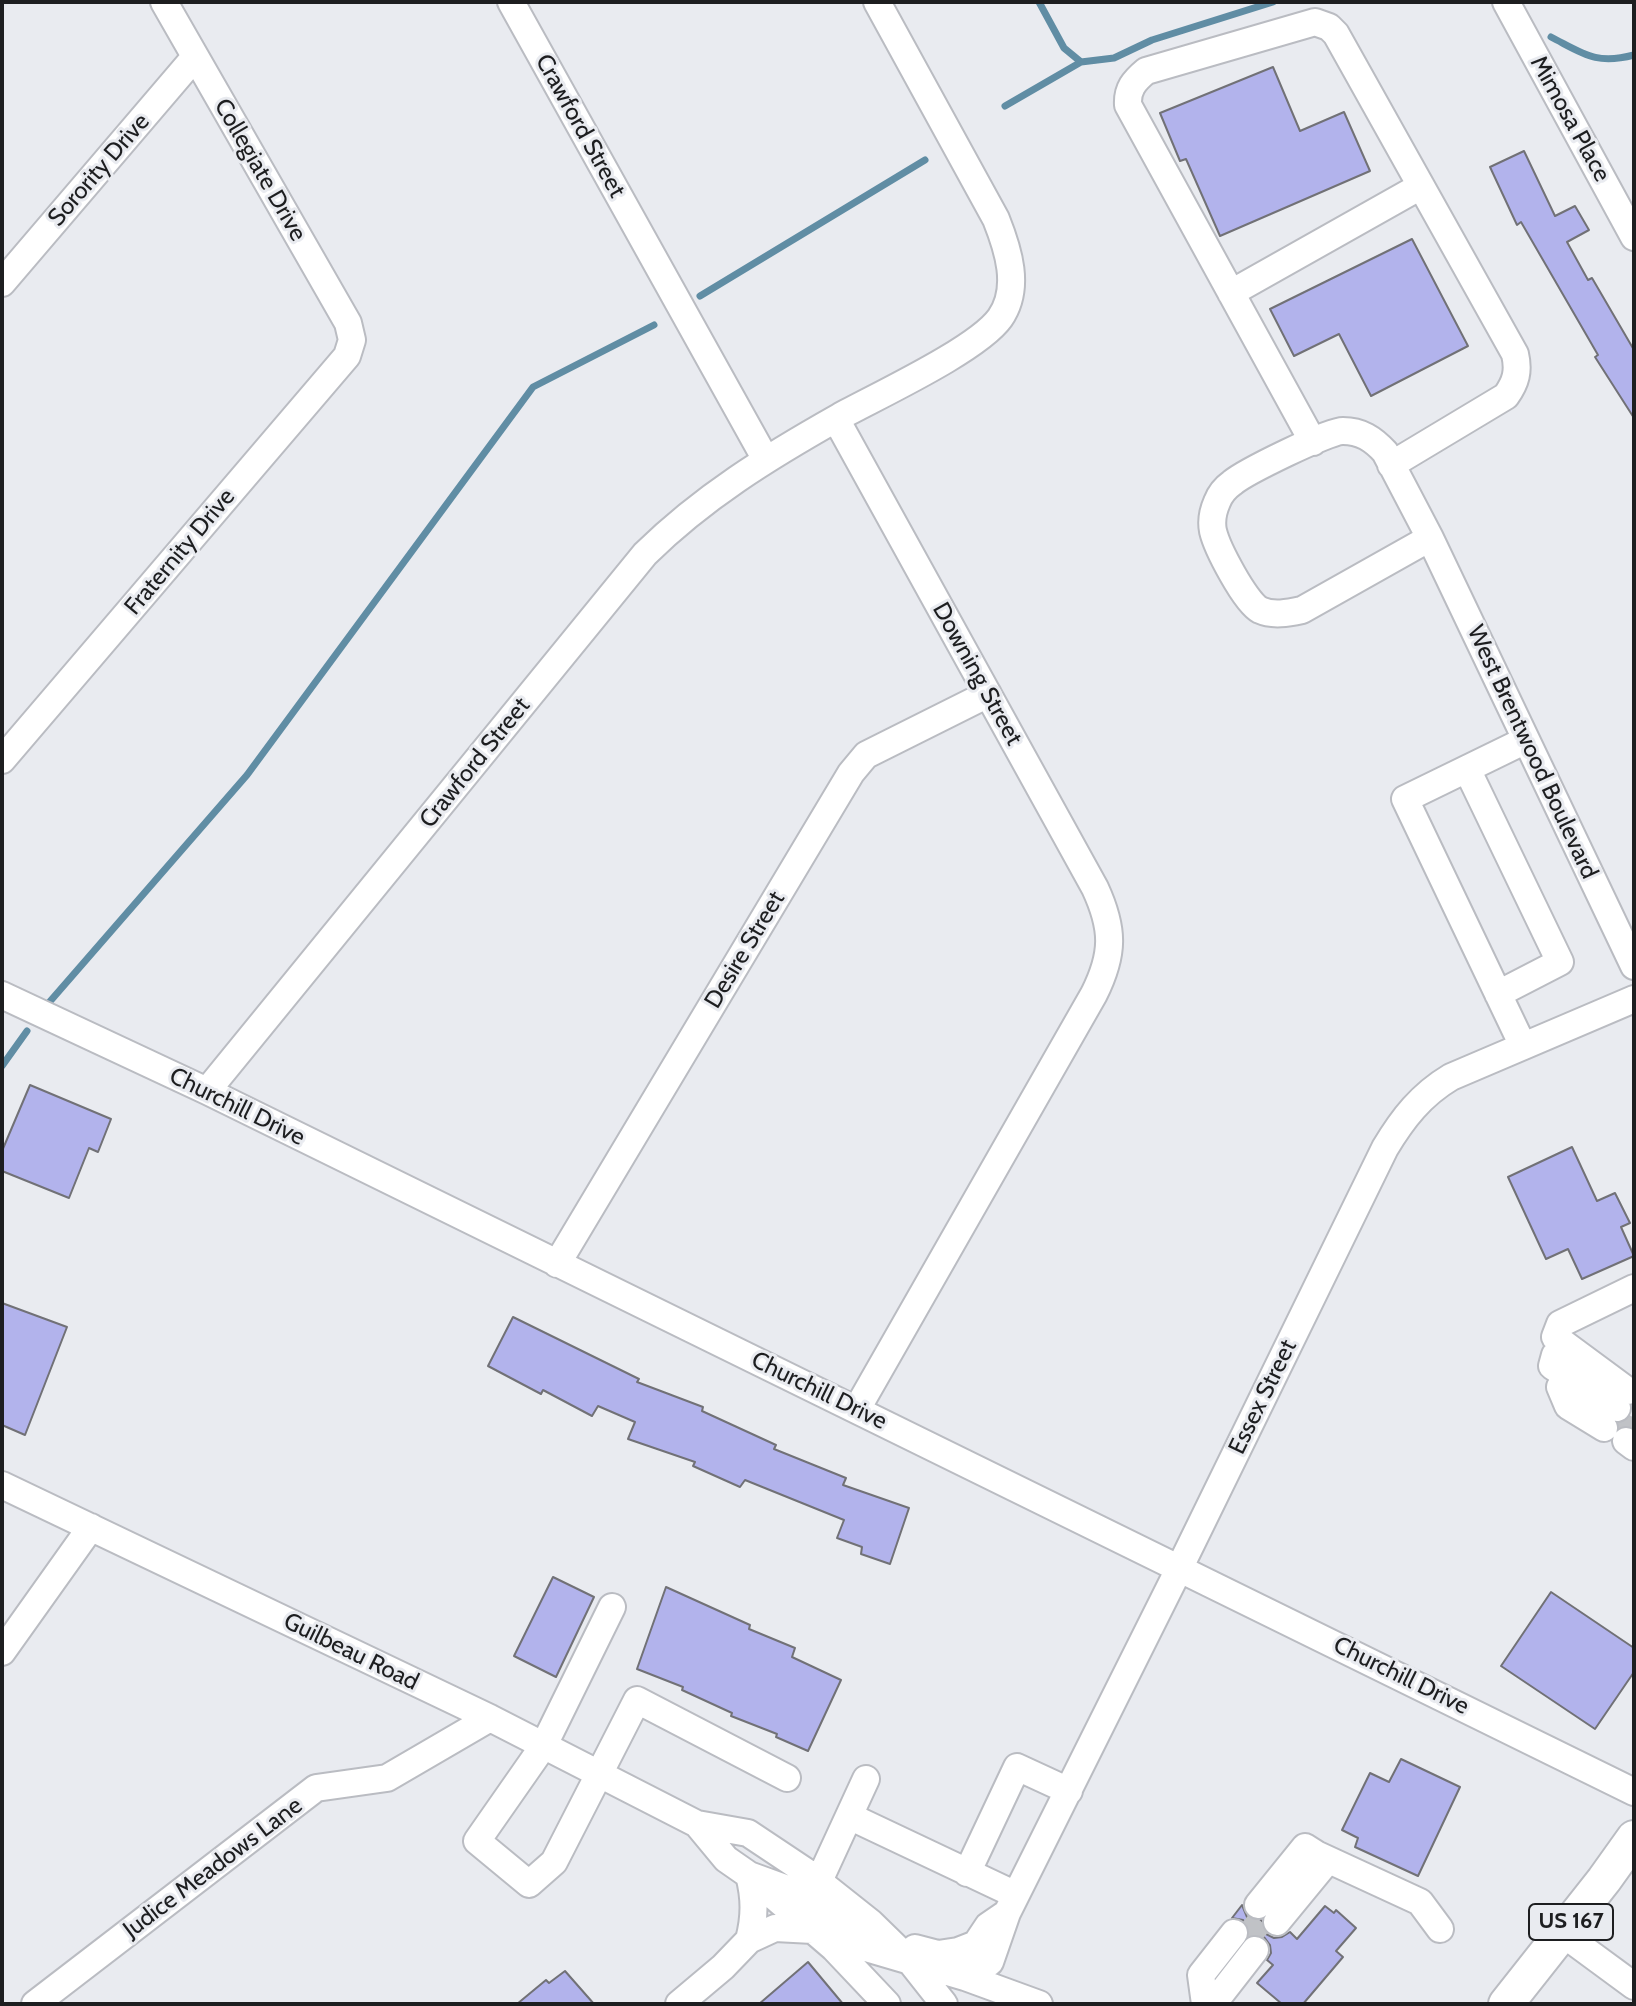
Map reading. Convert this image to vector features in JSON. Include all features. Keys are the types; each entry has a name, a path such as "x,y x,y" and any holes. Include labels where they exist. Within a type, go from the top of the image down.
{"main road":[{"name":"US 167","path":"1506,2004 1634,1838"}],"street":[{"name":"Collegiate Drive","path":"164,2 348,323 352,340"},
{"name":"Crawford Street","path":"511,2 766,460"},
{"path":"836,419 940,362 992,328 1006,306 1010,289 1011,265 996,219 877,2"},
{"name":"Mimosa Place","path":"1506,2 1634,237"},
{"path":"1313,442 1128,105 1129,90 1146,71 1305,24 1322,24 1336,34 1515,354 1517,378 1506,396 1391,465"},
{"name":"Sorority Drive","path":"2,283 195,57"},
{"path":"1231,293 1421,186"},
{"name":"Fraternity Drive","path":"2,760 347,356 352,340"},
{"name":"Crawford Street","path":"207,1091 645,554 678,521 714,493 836,419"},
{"name":"Downing Street","path":"836,419 1095,888 1109,927 1109,959 1094,994 857,1409"},
{"name":"West Brentwood Boulevard","path":"1430,538 1302,610 1270,613 1258,609 1247,600 1214,535 1212,520 1222,491 1234,481 1313,442 1337,432 1360,433 1375,441 1430,538 1634,966"},
{"name":"Desire Street","path":"557,1264 851,773 866,755 988,694"},
{"path":"1523,1046 1405,799 1526,740"},
{"path":"1467,769 1560,962 1498,994"},
{"name":"Churchill Drive","path":"2,995 207,1091 1634,1792"},
{"name":"Essex Street","path":"965,1977 990,1962 1012,1904 1385,1148 1406,1114 1430,1089 1441,1083 1634,999"},
{"path":"1555,1361 1560,1324 1634,1288"},
{"path":"1555,1361 1623,1422"},
{"path":"1555,1361 1623,1422"},
{"name":"Guilbeau Road","path":"2,1485 490,1718 697,1824 748,1833 819,1881 886,1937 910,1961 944,2004"},
{"path":"2,1652 91,1527"},
{"path":"612,1607 544,1745 477,1841 529,1884 554,1862 637,1700 787,1778"},
{"name":"Judice Meadows Lane","path":"35,2004 316,1788 387,1778 490,1718"},
{"path":"967,1873 1017,1767 1069,1791"},
{"path":"819,1881 866,1779"},
{"path":"849,1816 967,1873 1012,1904"},
{"name":"Guilbeau Road","path":"697,1824 726,1859 749,1875 849,1962 887,2004"},
{"path":"1268,1913 1322,1857 1420,1902 1440,1929"},
{"path":"749,1875 754,1896 749,1940"},
{"path":"749,1875 801,1894 863,1947 965,1977 1039,2004"},
{"name":"Essex Street","path":"886,1937 938,1954 958,1951 976,1944 988,1926 1012,1904"},
{"path":"679,2004 749,1940 775,1928 813,1930"},
{"path":"1562,1933 1634,1986"},
{"path":"1211,1992 1244,1941"}],"building":[{"path":"1273,67 1300,131 1344,112 1370,171 1220,236 1186,159 1180,161 1160,113"},
{"path":"1524,151 1555,216 1575,206 1589,230 1567,242 1634,350 1634,418 1595,357 1598,355 1521,222 1517,225 1490,167"},
{"path":"1412,239 1468,346 1371,396 1339,334 1294,356 1270,309"},
{"path":"30,1085 111,1119 98,1152 89,1148 69,1198 2,1171 2,1151"},
{"path":"1572,1147 1597,1201 1615,1193 1630,1223 1621,1227 1634,1256 1582,1279 1568,1249 1546,1259 1508,1177"},
{"path":"2,1303 67,1327 25,1435 2,1425"},
{"path":"513,1317 639,1379 637,1382 703,1407 702,1411 776,1445 774,1449 846,1478 843,1485 909,1508 890,1564 861,1554 862,1547 837,1538 844,1520 745,1480 740,1487 693,1466 695,1462 628,1439 635,1422 598,1406 592,1416 488,1366"},
{"path":"553,1577 594,1597 556,1677 514,1656"},
{"path":"666,1587 750,1625 749,1629 795,1648 792,1657 841,1680 808,1751 776,1737 777,1734 731,1716 732,1713 682,1690 683,1687 637,1669"},
{"path":"1551,1592 1634,1648 1634,1672 1595,1729 1501,1666"},
{"path":"1401,1759 1460,1787 1418,1876 1355,1847 1358,1838 1342,1830 1370,1773 1389,1782"},
{"path":"1242,1905 1247,1917 1261,1920 1266,1934 1274,1938 1290,1932 1297,1939 1325,1906 1334,1913 1336,1910 1356,1928 1336,1951 1343,1957 1303,2004 1282,2004 1257,1983 1273,1965 1267,1960 1271,1953 1270,1945 1264,1937 1250,1935 1243,1920 1232,1918"},
{"path":"808,1962 843,2004 759,2004"},
{"path":"565,1971 594,2004 517,2004 546,1980 549,1983"}],"waterway":[{"path":"1039,2 1064,48 1081,62"},
{"path":"1005,106 1081,62 1114,58 1152,40 1273,2"},
{"path":"1551,37 1582,53 1600,58 1634,55"},
{"path":"700,296 925,160"},
{"path":"46,1006 247,775 533,387 654,325"},
{"path":"2,1066 27,1031"}],"tunnel":[{"path":"1610,1418 1632,1432"},
{"path":"1244,1941 1267,1913"}]}
